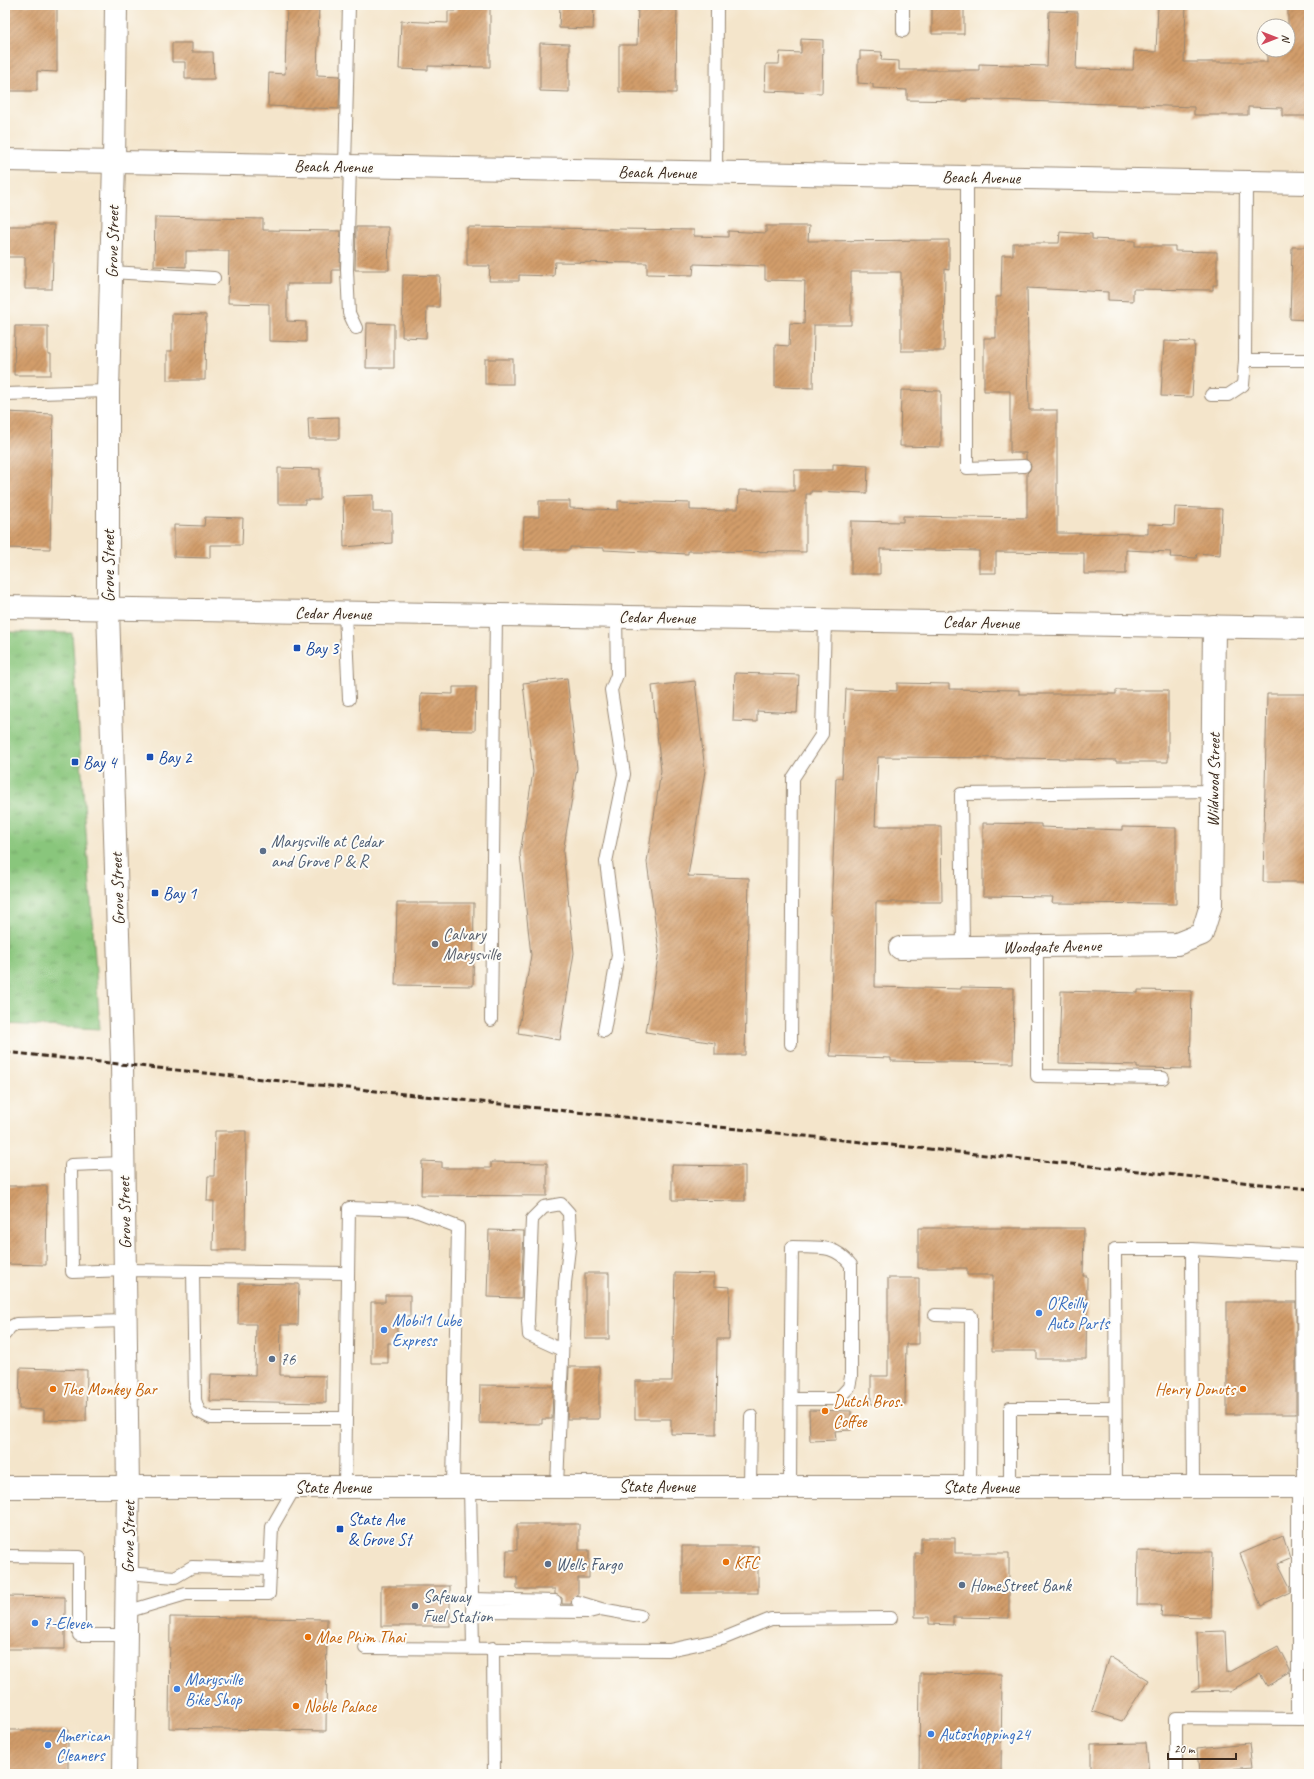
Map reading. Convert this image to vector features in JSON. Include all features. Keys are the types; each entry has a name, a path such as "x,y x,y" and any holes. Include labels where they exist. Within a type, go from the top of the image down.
{"street":[{"name":"Grove Street","path":"116,5 114,162 108,391 108,609 124,1163 128,1488 124,1774"},
{"name":"Beach Avenue","path":"5,160 1309,184"},
{"name":"Cedar Avenue","path":"5,607 1309,628"},
{"name":"Wildwood Street","path":"1202,934 1211,905 1214,626"},
{"name":"Woodgate Avenue","path":"900,948 1177,944 1202,934"},
{"name":"State Avenue","path":"5,1487 1304,1487"}],"lane":[{"path":"349,5 347,270 349,313 356,328"},
{"path":"716,173 717,5"},
{"path":"903,5 903,32"},
{"path":"967,177 967,468 1024,466"},
{"path":"1211,395 1228,395 1243,385 1245,360 1246,182"},
{"path":"111,272 214,278"},
{"path":"1245,360 1309,360"},
{"path":"5,394 108,391"},
{"path":"345,613 349,699"},
{"path":"491,1020 496,615"},
{"path":"604,1031 618,955 606,862 624,774 611,690 617,675 616,617"},
{"path":"791,1044 793,778 822,734 825,620"},
{"path":"963,947 961,794 1213,791"},
{"path":"1037,947 1036,1076 1163,1078"},
{"path":"124,1163 71,1165 72,1272 125,1270 348,1273"},
{"path":"557,1486 565,1282 570,1240 569,1213 561,1204 544,1207 532,1220 528,1321 529,1335 562,1350"},
{"path":"345,1487 349,1208 413,1210 458,1227 462,1486 472,1598 473,1648"},
{"path":"790,1399 838,1398 849,1387 851,1377 851,1265 843,1255 826,1248 792,1247 790,1399 790,1486"},
{"path":"1116,1487 1115,1249 1192,1249 1303,1255 1304,1719 1176,1718 1176,1774"},
{"path":"1192,1249 1193,1487"},
{"path":"193,1271 195,1400 200,1412 211,1418 346,1418"},
{"path":"935,1315 971,1316 970,1488"},
{"path":"5,1334 10,1327 16,1324 126,1321"},
{"path":"1010,1487 1010,1408 1115,1408"},
{"path":"750,1486 751,1416"},
{"path":"126,1612 186,1594 269,1594 272,1527 295,1487"},
{"path":"5,1556 80,1557 80,1635 127,1635"},
{"path":"127,1573 175,1577 192,1567 270,1569"},
{"path":"472,1598 555,1601"},
{"path":"578,1602 601,1609 640,1616"},
{"path":"472,1611 589,1612 601,1609"},
{"path":"365,1648 669,1650 722,1639 771,1619 891,1618"},
{"path":"493,1648 494,1774"}],"green space":[{"path":"5,632 72,633 100,1029 5,1024"}],"building":[{"path":"5,5 57,5 57,72 37,71 37,91 5,91"},
{"path":"287,5 319,5 317,75 340,76 339,109 268,106 269,73 285,74"},
{"path":"457,5 490,5 490,67 428,66 428,70 399,69 401,21 448,23 448,11 456,11"},
{"path":"560,5 594,5 593,29 559,28"},
{"path":"638,5 677,5 676,93 619,92 619,45 637,45"},
{"path":"1158,5 1186,5 1184,62 1267,62 1267,58 1296,58 1296,18 1288,18 1288,9 1309,10 1309,116 1282,116 1282,108 1248,107 1248,115 1194,115 1194,107 967,99 967,101 907,100 907,90 873,88 873,84 858,83 858,59 860,59 860,51 882,52 881,60 899,61 899,70 979,70 979,64 1047,66 1049,11 1078,12 1076,69 1133,70 1134,51 1156,52"},
{"path":"932,6 964,7 964,34 932,34"},
{"path":"801,39 823,40 822,93 765,91 766,64 779,64 780,52 801,53"},
{"path":"172,43 192,43 192,52 213,52 214,79 185,79 185,62 172,62"},
{"path":"540,43 569,44 569,92 540,91"},
{"path":"155,217 263,219 263,230 341,231 340,270 332,270 332,284 287,284 287,321 306,322 306,342 269,341 269,304 228,303 229,251 186,251 186,267 154,266"},
{"path":"54,225 52,289 25,289 25,257 5,257 5,226"},
{"path":"766,226 809,226 808,241 949,240 949,270 945,269 944,351 901,351 901,272 851,272 851,325 814,325 813,388 775,387 775,345 789,346 790,323 804,324 805,281 765,280 765,266 694,264 693,275 647,274 647,263 555,262 554,276 519,275 519,281 489,281 490,266 467,266 467,227 694,230 694,236 728,237 728,231 766,233"},
{"path":"356,227 388,227 389,270 355,270"},
{"path":"1060,232 1092,234 1092,239 1135,241 1135,246 1175,246 1175,251 1217,252 1217,285 1213,285 1213,290 1133,289 1133,301 1108,300 1108,292 1027,288 1029,410 1057,410 1057,533 1148,534 1148,524 1174,525 1175,507 1222,509 1220,555 1197,553 1196,558 1170,557 1171,552 1126,550 1126,574 1084,574 1084,553 996,552 996,573 979,573 979,551 880,549 880,574 851,574 851,521 903,522 903,516 1027,518 1027,473 1030,470 1031,465 1026,459 1026,453 1010,453 1010,391 984,391 984,338 996,338 996,297 1001,297 1002,255 1013,255 1013,243 1059,243"},
{"path":"1292,247 1309,247 1309,320 1290,319"},
{"path":"403,275 440,276 439,307 427,307 426,338 402,337"},
{"path":"172,314 206,315 205,380 167,380 167,351 172,351"},
{"path":"367,323 394,324 394,368 366,368"},
{"path":"15,326 48,326 48,354 51,354 51,375 14,375"},
{"path":"1164,341 1195,342 1192,397 1161,396"},
{"path":"485,359 513,359 513,384 485,384"},
{"path":"901,390 941,391 941,447 900,446"},
{"path":"5,412 53,414 50,549 5,548"},
{"path":"339,417 339,439 309,439 308,418"},
{"path":"833,464 868,466 867,493 811,491 811,494 806,494 806,552 688,551 688,554 570,547 570,550 523,550 524,517 539,517 539,501 570,501 570,508 618,510 618,501 690,503 690,510 726,511 726,509 738,509 739,490 794,491 794,470 833,470"},
{"path":"278,468 320,469 320,500 305,500 305,504 278,504"},
{"path":"373,495 373,512 392,512 392,543 344,547 343,496"},
{"path":"205,517 243,518 242,545 210,545 210,558 174,557 174,525 204,526"},
{"path":"735,673 799,675 797,713 757,711 757,722 733,721"},
{"path":"567,678 577,768 563,852 574,953 560,1040 518,1033 531,955 520,854 533,772 523,683"},
{"path":"695,681 705,771 688,876 749,878 745,1055 715,1055 715,1043 646,1032 659,951 647,862 661,771 652,686"},
{"path":"897,683 949,684 949,689 1019,690 1019,694 1116,694 1116,690 1168,690 1168,762 1116,762 1116,760 1021,758 878,757 875,826 941,826 942,902 876,902 875,987 961,989 961,987 1014,988 1013,1063 891,1061 891,1058 830,1056 833,915 831,915 836,778 842,778 846,689 897,691"},
{"path":"453,687 476,687 475,731 420,730 421,693 453,694"},
{"path":"1267,694 1309,694 1309,882 1263,882"},
{"path":"983,823 1041,824 1041,827 1122,830 1122,827 1176,828 1176,904 1052,903 1053,897 983,896"},
{"name":"Calvary Marysville","path":"397,903 474,903 473,986 395,985"},
{"path":"1138,990 1192,991 1190,1069 1137,1068 1137,1065 1059,1063 1061,991 1138,993"},
{"path":"215,1131 246,1131 245,1250 213,1250 214,1201 207,1201 208,1176 214,1176"},
{"path":"422,1161 442,1162 442,1168 491,1168 491,1162 547,1163 547,1196 421,1195"},
{"path":"672,1165 745,1166 745,1201 672,1200"},
{"path":"5,1186 47,1186 46,1265 5,1264"},
{"name":"O'Reilly Auto Parts","path":"918,1228 1084,1228 1083,1276 1087,1276 1086,1359 1037,1359 1037,1351 992,1351 993,1275 967,1275 967,1268 918,1268"},
{"path":"489,1230 524,1231 521,1298 487,1297"},
{"path":"585,1273 609,1273 609,1339 585,1339"},
{"path":"675,1273 714,1274 714,1286 730,1287 729,1339 717,1339 716,1435 671,1434 671,1419 635,1419 635,1381 672,1381"},
{"path":"888,1278 919,1278 919,1344 906,1344 905,1404 871,1404 871,1376 888,1376"},
{"path":"239,1283 299,1284 298,1325 281,1325 280,1375 326,1376 326,1403 210,1401 211,1374 255,1375 256,1324 238,1324"},
{"name":"Mobil1 Lube Express","path":"385,1295 410,1295 410,1316 397,1316 397,1343 388,1343 388,1363 371,1363 371,1302 385,1302"},
{"path":"1227,1302 1296,1302 1296,1414 1227,1414"},
{"path":"569,1367 599,1367 599,1419 567,1419"},
{"name":"The Monkey Bar","path":"20,1368 87,1370 86,1421 44,1420 44,1410 19,1409"},
{"path":"480,1385 553,1386 552,1419 542,1419 542,1424 479,1423"},
{"path":"809,1410 851,1411 851,1430 835,1431 836,1440 810,1441"},
{"name":"Wells Fargo","path":"517,1524 579,1524 579,1550 589,1550 589,1578 578,1578 578,1595 573,1597 571,1604 562,1604 562,1598 555,1594 555,1589 517,1589 517,1577 506,1577 507,1550 517,1550"},
{"path":"1283,1536 1290,1558 1278,1563 1290,1587 1290,1592 1261,1606 1240,1554"},
{"name":"HomeStreet Bank","path":"921,1538 955,1538 955,1553 1009,1553 1009,1618 953,1617 953,1625 929,1624 929,1617 915,1617 915,1553 921,1553"},
{"path":"682,1546 758,1546 758,1593 682,1593"},
{"path":"1138,1551 1212,1552 1211,1617 1161,1616 1162,1605 1137,1605"},
{"name":"Safeway Fuel Station","path":"381,1586 450,1586 450,1626 381,1626"},
{"name":"7-Eleven","path":"5,1596 65,1597 65,1649 5,1649"},
{"path":"170,1617 327,1619 326,1731 169,1728"},
{"path":"1225,1631 1227,1673 1278,1646 1290,1670 1290,1673 1267,1686 1260,1674 1230,1691 1191,1692 1199,1688 1197,1632"},
{"path":"1109,1656 1148,1680 1122,1721 1092,1711"},
{"path":"920,1673 1002,1674 1001,1774 919,1774"},
{"path":"5,1730 68,1730 68,1774 5,1774"},
{"path":"1146,1743 1149,1774 1091,1774 1091,1744"},
{"path":"1249,1743 1252,1768 1199,1773 1197,1748"}],"railway":[{"path":"5,1052 1309,1189"}],"place":[{"name":"Bay 3","path":"297,648"},
{"name":"Bay 2","path":"150,757"},
{"name":"Bay 4","path":"75,762"},
{"name":"Marysville at Cedar and Grove P & R","path":"263,851"},
{"name":"Bay 1","path":"155,893"},
{"name":"Calvary Marysville","path":"435,944"},
{"name":"O'Reilly Auto Parts","path":"1039,1313"},
{"name":"Mobil1 Lube Express","path":"384,1330"},
{"name":"76","path":"272,1359"},
{"name":"The Monkey Bar","path":"53,1389"},
{"name":"Henry Donuts","path":"1243,1389"},
{"name":"Dutch Bros. Coffee","path":"825,1411"},
{"name":"State Ave & Grove St","path":"340,1529"},
{"name":"KFC","path":"726,1562"},
{"name":"Wells Fargo","path":"548,1564"},
{"name":"HomeStreet Bank","path":"962,1585"},
{"name":"Safeway Fuel Station","path":"415,1606"},
{"name":"7-Eleven","path":"35,1623"},
{"name":"Mae Phim Thai","path":"308,1637"},
{"name":"Marysville Bike Shop","path":"177,1689"},
{"name":"Noble Palace","path":"296,1706"},
{"name":"Autoshopping24","path":"931,1734"},
{"name":"American Cleaners","path":"48,1745"}]}
